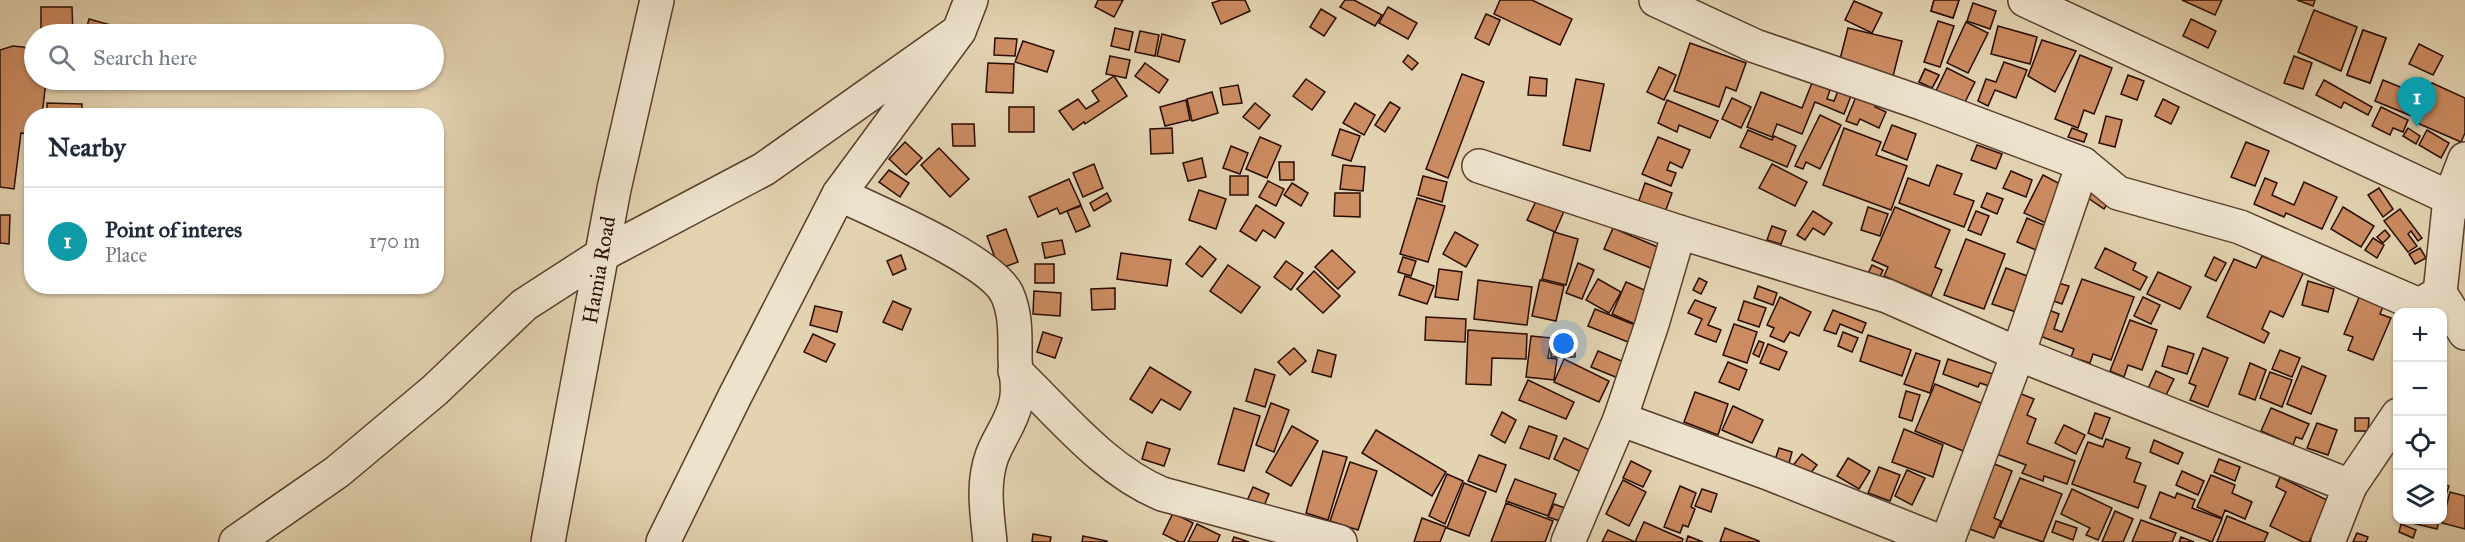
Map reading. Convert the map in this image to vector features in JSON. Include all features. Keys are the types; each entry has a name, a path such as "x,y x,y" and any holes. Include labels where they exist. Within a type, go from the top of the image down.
{"street":[{"name":"Hamia Road","path":"548,542 614,189 657,0"},
{"path":"663,542 839,194 959,31 971,0"},
{"path":"1656,0 1755,46 1924,104 2083,164 2118,193 2240,227 2426,304 2465,333"},
{"path":"2025,0 2458,200"},
{"path":"236,542 337,472 435,390 524,305 603,254 764,169 959,31"},
{"path":"2426,304 2458,200 2465,159"},
{"path":"1947,542 2018,354 2083,164"},
{"path":"1479,166 1679,232 1887,296 2018,354 2350,486"},
{"path":"839,194 951,249 981,267 1006,291 1014,313 1015,371 1019,391 1005,433 993,453 987,472 986,492 990,542"},
{"path":"1568,542 1620,419 1652,324 1679,232"},
{"path":"1015,371 1098,452 1122,474 1138,484 1162,494 1340,542"},
{"path":"2328,542 2350,486 2396,416"},
{"path":"1620,419 1768,473 1941,542"}],"building":[{"path":"1098,0 1123,0 1114,17 1095,7"},
{"path":"1221,0 1245,0 1250,11 1221,24 1212,3"},
{"path":"1345,0 1354,0 1382,15 1375,26 1340,7"},
{"path":"1500,0 1532,0 1572,19 1560,45 1494,14"},
{"path":"1934,0 1959,0 1953,18 1931,11"},
{"path":"1934,0 1959,0 1953,18 1931,11"},
{"path":"2182,0 2222,0 2215,15"},
{"path":"2297,0 2315,0 2313,6"},
{"path":"1854,1 1882,13 1872,33 1845,20"},
{"path":"1973,3 1996,11 1990,29 1967,21"},
{"path":"41,7 72,7 73,24 41,24"},
{"path":"1388,7 1417,23 1408,39 1379,23"},
{"path":"1321,9 1336,18 1324,36 1310,27"},
{"path":"2314,10 2357,27 2341,71 2298,52"},
{"path":"1486,14 1500,20 1489,45 1475,38"},
{"path":"89,19 107,24 88,24"},
{"path":"2191,19 2216,31 2208,48 2183,36"},
{"path":"1938,21 1954,26 1940,67 1924,62"},
{"path":"1966,22 1988,33 1968,73 1947,63"},
{"path":"1998,26 2037,37 2030,64 1991,54"},
{"path":"1115,28 1133,32 1129,50 1111,46"},
{"path":"1848,28 1902,41 1893,76 1839,63"},
{"path":"2363,30 2386,38 2370,83 2347,75"},
{"path":"2363,30 2386,38 2370,83 2347,75"},
{"path":"1140,31 1159,35 1155,56 1135,52"},
{"path":"1162,34 1185,40 1179,62 1157,56"},
{"path":"995,38 1017,39 1015,56 994,55"},
{"path":"2042,40 2076,51 2055,92 2028,76"},
{"path":"1023,41 1054,51 1047,72 1015,62"},
{"path":"1690,43 1746,63 1736,91 1726,87 1719,107 1674,91"},
{"path":"2419,44 2443,56 2433,75 2409,64"},
{"path":"13,46 24,47 24,90 45,90 43,108 24,108 24,134 21,133 14,189 0,187 0,50"},
{"path":"1408,55 1418,63 1412,70 1403,62"},
{"path":"2080,55 2112,68 2094,114 2084,110 2078,128 2055,119"},
{"path":"1110,56 1130,60 1126,78 1106,74"},
{"path":"2294,56 2312,63 2303,89 2284,83"},
{"path":"2004,62 2027,70 2016,98 1995,90 1988,106 1978,101 1986,79 1996,82"},
{"path":"988,63 1014,64 1013,93 986,92"},
{"path":"1145,63 1168,80 1159,93 1135,76"},
{"path":"1659,67 1676,75 1664,100 1647,92"},
{"path":"1947,68 1975,82 1963,106 1935,93"},
{"path":"1925,69 1939,75 1932,88 1919,82"},
{"path":"1925,69 1939,75 1932,88 1919,82"},
{"path":"1462,74 1484,82 1448,178 1426,169"},
{"path":"2128,75 2144,81 2137,100 2121,94"},
{"path":"1114,76 1127,96 1073,130 1059,111 1078,99 1086,109 1099,101 1092,91"},
{"path":"1530,77 1547,79 1546,96 1528,95"},
{"path":"2421,78 2429,82 2414,117 2375,101 2383,80 2415,93"},
{"path":"1306,79 1325,92 1312,110 1293,96"},
{"path":"1576,79 1604,84 1590,151 1563,145"},
{"path":"2324,80 2372,107 2368,115 2344,102 2341,108 2316,95"},
{"path":"1812,83 1830,90 1827,99 1834,101 1838,91 1851,96 1844,114 1815,102 1802,134 1777,124 1772,137 1747,127 1761,92 1802,108"},
{"path":"2432,83 2465,98 2465,133 2461,142 2415,122"},
{"path":"1238,85 1242,103 1223,105 1220,88"},
{"path":"1212,92 1218,113 1192,121 1187,99"},
{"path":"1858,92 1878,101 1875,107 1886,112 1879,128 1860,119 1857,125 1846,121"},
{"path":"1732,98 1751,107 1741,128 1722,119"},
{"path":"2163,99 2179,107 2171,124 2155,116"},
{"path":"1186,100 1190,120 1165,126 1160,107"},
{"path":"1667,100 1718,121 1710,138 1679,125 1677,132 1658,123"},
{"path":"1390,102 1400,108 1385,132 1375,125"},
{"path":"47,103 82,104 82,108 47,108"},
{"path":"1255,103 1270,115 1259,129 1243,117"},
{"path":"1355,103 1375,115 1364,135 1343,123"},
{"path":"1009,107 1034,107 1034,132 1009,132"},
{"path":"2381,107 2408,120 2403,132 2393,128 2390,135 2372,126"},
{"path":"1820,115 1841,125 1820,169 1806,162 1803,169 1795,166"},
{"path":"2106,116 2122,120 2115,147 2099,143"},
{"path":"952,124 974,124 975,146 953,146"},
{"path":"1892,125 1916,134 1907,160 1882,150"},
{"path":"1172,128 1173,153 1151,154 1150,129"},
{"path":"1844,128 1881,142 1876,155 1907,166 1891,210 1823,185"},
{"path":"2072,128 2087,134 2084,142 2068,137"},
{"path":"2408,128 2420,136 2416,144 2403,136"},
{"path":"1340,129 1360,136 1351,161 1332,155"},
{"path":"1748,130 1772,140 1774,136 1796,146 1787,167 1740,147"},
{"path":"2427,130 2449,143 2441,158 2419,145"},
{"path":"1260,137 1281,146 1267,178 1246,169"},
{"path":"1658,137 1690,150 1682,168 1670,162 1667,170 1676,173 1671,186 1642,174"},
{"path":"905,142 922,158 906,175 889,159"},
{"path":"2246,142 2269,151 2255,186 2231,177"},
{"path":"1977,145 2002,154 1996,169 1971,160"},
{"path":"1231,146 1248,153 1240,174 1223,168"},
{"path":"939,148 969,179 950,197 921,165"},
{"path":"1202,158 1206,177 1188,181 1183,163"},
{"path":"1279,162 1294,162 1294,180 1280,180"},
{"path":"1094,164 1103,188 1083,197 1073,173"},
{"path":"1772,164 1807,182 1795,206 1759,188"},
{"path":"1343,165 1365,167 1363,191 1340,189"},
{"path":"1937,165 1962,174 1954,194 1974,201 1964,227 1899,203 1908,178 1929,186"},
{"path":"889,170 909,183 900,197 879,182"},
{"path":"2011,171 2032,180 2026,197 2003,188"},
{"path":"2043,175 2064,186 2046,223 2024,213"},
{"path":"1230,176 1248,176 1248,195 1230,195"},
{"path":"1423,176 1447,182 1442,202 1418,195"},
{"path":"2265,178 2277,183 2272,195 2294,205 2304,182 2337,197 2322,229 2286,213 2284,217 2254,204"},
{"path":"1069,179 1081,205 1060,214 1057,208 1038,217 1029,197"},
{"path":"1268,181 1284,189 1276,206 1259,197"},
{"path":"1292,183 1308,193 1301,206 1284,195"},
{"path":"1645,183 1672,193 1663,218 1636,209"},
{"path":"2095,187 2111,198 2104,209 2088,198"},
{"path":"2379,188 2393,209 2383,217 2368,195"},
{"path":"1199,190 1226,199 1216,229 1189,220"},
{"path":"1107,193 1111,201 1094,211 1090,203"},
{"path":"1335,193 1360,193 1360,217 1334,216"},
{"path":"1987,193 2003,199 1997,214 1981,207"},
{"path":"1538,197 1565,209 1555,232 1527,220"},
{"path":"1417,198 1445,206 1428,262 1400,254"},
{"path":"1256,205 1284,223 1275,238 1263,230 1256,241 1240,231"},
{"path":"1081,206 1090,226 1076,232 1067,211"},
{"path":"1868,207 1888,214 1880,236 1861,230"},
{"path":"1895,207 1950,230 1935,267 1942,270 1931,296 1884,276 1888,267 1872,260"},
{"path":"2343,207 2374,226 2361,247 2331,229"},
{"path":"2400,209 2422,238 2418,241 2411,231 2408,234 2417,246 2408,252 2384,221"},
{"path":"1813,211 1832,223 1824,235 1813,228 1805,240 1797,235"},
{"path":"1976,211 1989,216 1981,235 1968,230"},
{"path":"0,215 10,215 9,244 0,243"},
{"path":"2027,218 2046,226 2036,250 2017,242"},
{"path":"1772,226 1786,231 1781,244 1767,240"},
{"path":"1613,228 1667,251 1658,271 1604,249"},
{"path":"1006,229 1018,262 999,269 987,236"},
{"path":"2385,230 2390,236 2383,243 2377,237"},
{"path":"1455,232 1478,245 1466,267 1443,254"},
{"path":"1554,232 1578,239 1566,285 1542,279"},
{"path":"2373,238 2384,245 2377,258 2365,250"},
{"path":"1966,239 2005,254 1984,309 1944,295"},
{"path":"1062,240 1065,254 1045,258 1042,243"},
{"path":"1200,246 1216,259 1202,277 1186,264"},
{"path":"2105,248 2136,263 2133,270 2147,277 2140,290 2095,268"},
{"path":"2420,248 2426,258 2415,264 2409,254"},
{"path":"1332,250 1355,272 1338,289 1315,267"},
{"path":"1121,253 1171,260 1167,286 1117,279"},
{"path":"2277,254 2306,267 2283,317 2270,311 2262,329 2269,333 2264,343 2207,317 2234,259 2256,268 2262,256 2274,261"},
{"path":"901,255 906,269 893,275 887,261"},
{"path":"1403,257 1416,261 1411,276 1398,272"},
{"path":"2214,257 2226,263 2216,281 2205,276"},
{"path":"1286,261 1303,273 1291,290 1274,277"},
{"path":"1578,263 1594,270 1582,299 1566,293"},
{"path":"1035,264 1054,264 1054,283 1035,283"},
{"path":"1228,265 1260,287 1241,313 1210,291"},
{"path":"1872,265 1883,270 1877,283 1866,278"},
{"path":"2006,268 2030,277 2016,312 1992,304"},
{"path":"1439,269 1462,272 1458,300 1435,297"},
{"path":"1314,271 1340,296 1323,313 1297,289"},
{"path":"2158,272 2191,287 2180,309 2147,294"},
{"path":"1405,276 1434,286 1427,304 1399,295"},
{"path":"1699,278 1707,282 1701,294 1693,290"},
{"path":"1598,279 1621,292 1609,313 1586,300"},
{"path":"2082,279 2134,297 2111,360 2093,354 2090,363 2071,357 2074,349 2040,336 2049,310 2059,314 2054,329 2062,332"},
{"path":"1478,280 1532,287 1527,325 1474,319"},
{"path":"1540,280 1564,286 1556,321 1532,316"},
{"path":"2308,281 2334,289 2328,312 2302,305"},
{"path":"1626,282 1651,293 1637,325 1612,314"},
{"path":"2058,283 2069,286 2062,304 2051,300"},
{"path":"1758,286 1777,293 1773,305 1754,298"},
{"path":"1115,288 1115,309 1092,310 1091,289"},
{"path":"2363,288 2387,297 2380,314 2391,318 2373,360 2348,350 2353,337 2344,334"},
{"path":"1034,291 1061,293 1060,316 1033,314"},
{"path":"1780,297 1811,312 1799,336 1790,332 1784,342 1770,336 1774,328 1767,325"},
{"path":"2143,297 2160,305 2151,324 2134,316"},
{"path":"1695,300 1716,308 1708,325 1721,330 1716,342 1695,334 1702,319 1688,313"},
{"path":"893,301 911,309 902,330 883,322"},
{"path":"1744,301 1766,308 1759,327 1738,320"},
{"path":"815,306 842,312 837,332 810,325"},
{"path":"1595,309 1640,327 1633,344 1588,326"},
{"path":"1833,310 1866,323 1862,333 1840,324 1836,334 1824,330"},
{"path":"1426,317 1466,319 1465,342 1425,340"},
{"path":"2130,320 2157,330 2142,370 2128,365 2124,377 2110,371"},
{"path":"1734,324 1757,332 1747,363 1723,355"},
{"path":"1468,330 1527,334 1526,359 1492,358 1491,385 1466,384"},
{"path":"1043,332 1062,338 1055,358 1037,352"},
{"path":"1843,332 1858,338 1852,352 1838,346"},
{"path":"813,334 835,344 826,362 804,352"},
{"path":"1868,335 1911,350 1902,376 1860,361"},
{"path":"1531,336 1551,338 1548,358 1557,359 1554,380 1526,377"},
{"path":"1551,338 1575,338 1575,357 1551,357"},
{"path":"1759,341 1764,343 1759,357 1753,354"},
{"path":"1768,344 1787,352 1779,370 1760,363"},
{"path":"2168,346 2194,354 2187,374 2162,366"},
{"path":"1294,348 1306,361 1290,375 1278,362"},
{"path":"2203,348 2228,358 2208,407 2190,400 2196,386 2189,383"},
{"path":"1318,350 1336,355 1331,377 1312,372"},
{"path":"2280,350 2300,358 2292,377 2272,369"},
{"path":"1598,351 1624,362 1618,378 1591,367"},
{"path":"1916,353 1940,361 1930,393 1904,384"},
{"path":"1564,359 1609,381 1599,402 1554,382"},
{"path":"1948,359 1996,375 1992,387 1980,383 1978,387 1943,374"},
{"path":"1728,362 1747,370 1739,390 1719,382"},
{"path":"2250,363 2266,370 2255,400 2239,394"},
{"path":"2302,366 2326,376 2311,414 2287,404"},
{"path":"1150,367 1191,392 1180,410 1161,399 1152,413 1130,399"},
{"path":"1255,369 1275,375 1265,407 1246,401"},
{"path":"2156,371 2174,379 2164,399 2147,391"},
{"path":"2270,372 2292,380 2282,407 2260,398"},
{"path":"1528,380 1574,402 1566,419 1519,400"},
{"path":"1935,384 1988,406 1968,453 1915,431"},
{"path":"1906,391 1920,395 1912,421 1899,417"},
{"path":"1695,392 1728,404 1718,435 1684,422"},
{"path":"2019,393 2034,399 2027,415 2036,419 2027,443 2075,461 2067,484 2044,476 2043,481 2022,473 2026,465 1994,453"},
{"path":"1271,403 1289,410 1274,452 1256,445"},
{"path":"1733,406 1763,420 1752,443 1722,430"},
{"path":"1234,408 1260,416 1244,471 1218,464"},
{"path":"2271,408 2309,424 2302,439 2296,437 2293,445 2261,431"},
{"path":"1502,412 1516,420 1505,443 1491,435"},
{"path":"2095,413 2110,418 2102,439 2088,433"},
{"path":"2355,418 2369,418 2368,431 2355,431"},
{"path":"2317,423 2337,430 2328,455 2307,448"},
{"path":"2064,425 2085,435 2076,454 2055,443"},
{"path":"1292,426 1318,441 1291,486 1266,472"},
{"path":"1529,426 1557,436 1549,459 1520,448"},
{"path":"1904,429 1943,445 1933,477 1892,462"},
{"path":"1376,430 1446,472 1432,496 1362,453"},
{"path":"1564,438 1592,451 1581,472 1554,459"},
{"path":"2106,439 2130,448 2126,458 2141,463 2134,482 2146,486 2138,508 2072,484 2088,442 2103,447"},
{"path":"2154,440 2183,453 2178,464 2150,452"},
{"path":"1147,442 1170,449 1164,466 1142,459"},
{"path":"1779,448 1792,452 1788,467 1774,463"},
{"path":"1323,451 1347,457 1328,520 1306,513"},
{"path":"1802,454 1817,465 1806,479 1791,468"},
{"path":"1479,455 1506,465 1496,492 1468,481"},
{"path":"1848,458 1870,471 1859,489 1837,476"},
{"path":"2219,459 2240,467 2235,481 2214,472"},
{"path":"1631,461 1651,471 1643,487 1623,478"},
{"path":"1350,462 1377,471 1358,530 1330,521"},
{"path":"1992,463 2012,471 1994,518 2001,521 1994,538 1967,528"},
{"path":"1879,467 1900,475 1890,501 1868,493"},
{"path":"1907,470 1925,478 1912,505 1895,496"},
{"path":"2182,471 2204,481 2198,495 2176,485"},
{"path":"1447,474 1463,481 1445,524 1429,516"},
{"path":"2211,475 2235,485 2232,493 2252,502 2245,519 2225,510 2222,518 2197,507"},
{"path":"2280,477 2329,501 2309,542 2303,542 2270,526 2286,492 2276,487"},
{"path":"2020,478 2062,494 2043,542 2000,527"},
{"path":"1515,479 1556,494 1548,516 1506,501"},
{"path":"1623,480 1646,492 1629,526 1606,514"},
{"path":"1464,483 1486,492 1469,536 1447,528"},
{"path":"1680,486 1696,493 1691,507 1695,509 1688,527 1683,525 1680,533 1664,527"},
{"path":"1253,487 1269,494 1263,508 1247,501"},
{"path":"1702,489 1717,494 1711,512 1695,506"},
{"path":"2072,489 2112,508 2098,540 2086,535 2090,528 2061,514"},
{"path":"2160,492 2175,498 2177,493 2195,500 2192,508 2222,519 2212,542 2150,518"},
{"path":"2450,492 2465,496 2465,529 2446,524"},
{"path":"1506,503 1553,521 1545,542 1491,542"},
{"path":"1554,504 1565,508 1560,521 1548,517"},
{"path":"2115,511 2133,519 2123,542 2102,542"},
{"path":"1173,513 1193,523 1184,542 1163,534"},
{"path":"2227,516 2268,533 2264,542 2217,542"},
{"path":"1422,518 1446,527 1440,542 1414,542"},
{"path":"2141,520 2176,533 2172,542 2132,542"},
{"path":"2056,521 2077,528 2073,540 2052,532"},
{"path":"1644,522 1683,539 1682,542 1635,542"},
{"path":"1197,524 1220,535 1217,542 1188,542"},
{"path":"2401,524 2416,530 2413,538 2399,532"},
{"path":"2416,524 2438,524 2437,529"},
{"path":"1725,528 1759,541 1759,542 1720,542"},
{"path":"1608,530 1635,542 1602,542"},
{"path":"2357,533 2368,537 2366,542 2353,542"},
{"path":"1033,534 1051,537 1050,542 1032,542"},
{"path":"1083,536 1107,541 1107,542 1082,542"},
{"path":"1688,536 1703,542 1686,542"},
{"path":"1234,537 1249,542 1232,542"},
{"path":"2181,537 2194,542 2179,542"}],"place":[{"name":"Point of interes","path":"2417,127"}]}
